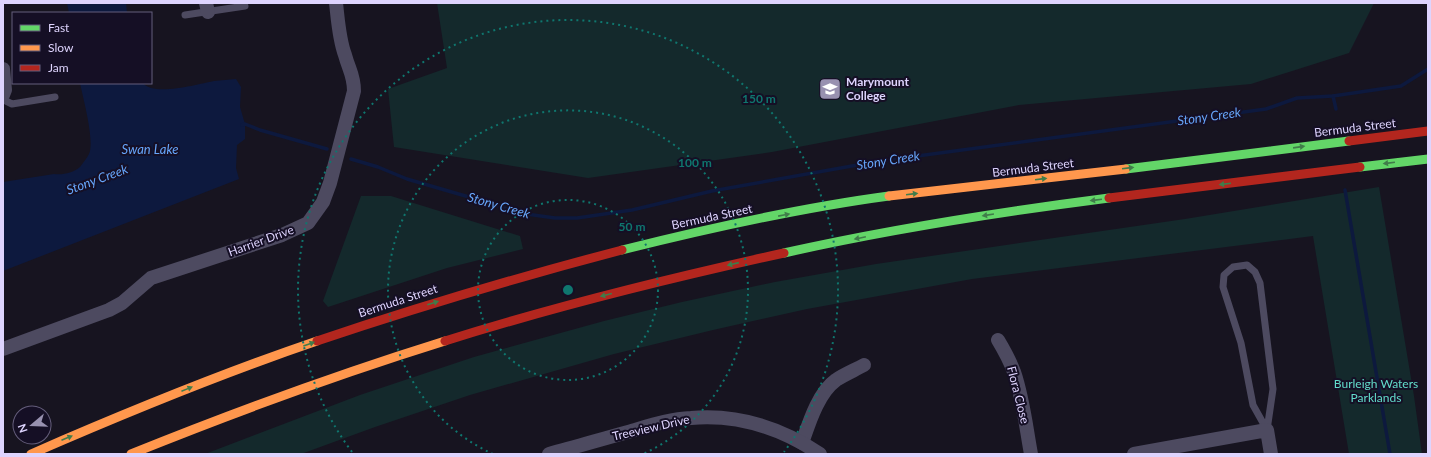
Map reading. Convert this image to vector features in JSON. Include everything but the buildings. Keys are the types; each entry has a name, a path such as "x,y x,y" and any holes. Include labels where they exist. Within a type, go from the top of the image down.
{"main road":[{"name":"Bermuda Street","path":"32,454 115,418 196,386 261,361 377,320 439,300 625,249 753,221 869,199 1428,131"},
{"path":"131,454 317,382 447,340 569,304 742,262 919,226 1019,210 1427,162"}],"street":[{"name":"Harrier Drive","path":"3,349 109,310 122,303 151,278 293,230 308,223 323,202 330,183 354,91 354,81 345,55 336,3"},
{"path":"3,69 5,90 3,97"},
{"name":"Flora Close","path":"998,340 1007,356 1019,388 1031,454"},
{"path":"802,443 816,407 828,388 836,380 864,365"},
{"name":"Treeview Drive","path":"554,453 657,424 683,419 708,417 738,420 764,426 802,443 820,454"},
{"path":"1134,454 1267,430 1271,454"}],"lane":[{"path":"185,15 207,7 244,6"},
{"path":"3,97 9,104 55,97"},
{"path":"1247,265 1255,272 1260,283 1273,389 1267,430 1253,405 1241,343 1223,287 1224,275 1233,267 1247,265"}],"green space":[{"name":"Marymount College","path":"437,3 1374,3 1349,53 1251,84 1019,105 772,152 588,178 394,147 388,89 447,68"},
{"name":"Burleigh Waters Parklands","path":"1379,187 1414,396 1422,454 1349,454 1313,236 972,279 807,309 614,354 470,395 301,454 205,454 360,395 474,357 604,321 682,302 775,282 876,264 1185,219"},
{"path":"361,196 391,196 520,236 523,249 447,268 328,307 323,301"}],"water":[{"path":"67,3 126,3 127,12 69,12"},
{"name":"Swan Lake","path":"236,79 241,87 240,107 245,124 245,139 237,145 236,168 239,179 3,271 3,182 71,172 80,167 89,154 91,140 90,130 80,84 144,84 156,89 166,89 187,87 214,81"}],"waterway":[{"name":"Stony Creek","path":"351,159 378,167 407,179 519,213 555,218 577,218 632,210 712,191 880,161 1266,109 1297,98 1333,96 1401,86 1428,69"},
{"path":"1333,96 1336,109"},
{"name":"Stony Creek","path":"242,125 245,124 260,130 327,149"},
{"path":"1345,190 1390,454"}],"traffic: fast":[{"path":"1126,169 1349,141"},
{"path":"1360,167 1428,159"},
{"path":"622,250 755,219 822,206 889,196"},
{"path":"784,253 865,236 946,222 1109,198"}],"traffic: slow":[{"path":"889,196 1126,169"},
{"path":"31,454 173,394 317,341"},
{"path":"131,454 287,394 445,341"}],"traffic: jam":[{"path":"1349,141 1428,131"},
{"path":"1109,198 1360,167"},
{"path":"317,341 469,293 622,250"},
{"path":"445,341 613,293 784,253"}],"place":[{"name":"Marymount College","path":"830,89"}]}
